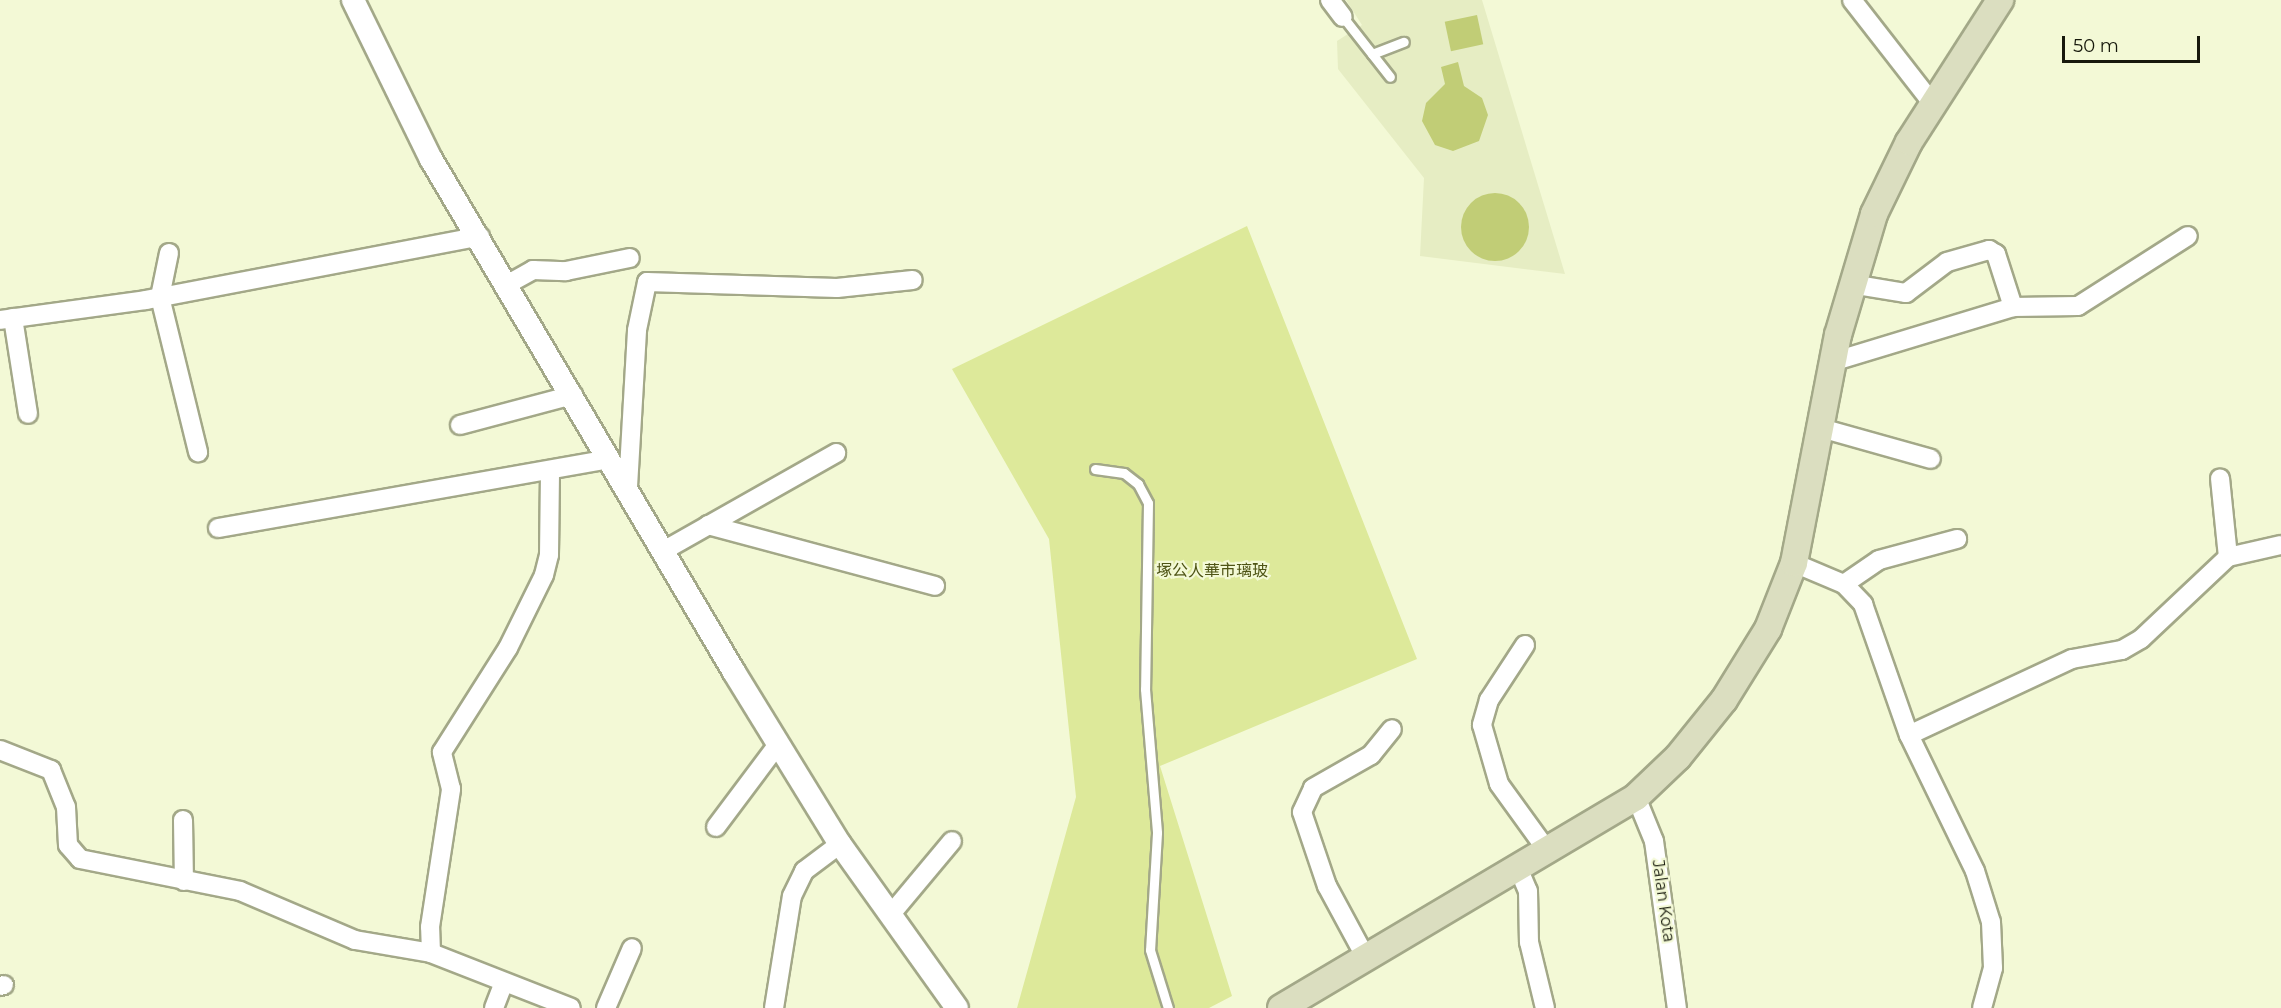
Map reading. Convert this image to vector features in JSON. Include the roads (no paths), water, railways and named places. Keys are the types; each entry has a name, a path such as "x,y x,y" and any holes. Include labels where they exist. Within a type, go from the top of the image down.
{"main road":[{"path":"1281,1008 1549,853 1636,797 1678,757 1724,700 1768,628 1794,563 1832,362 1851,284 1874,214 1933,104 2000,0"}],"street":[{"path":"353,0 431,159 480,236 778,744 840,844 957,1008"},
{"path":"1330,0 1343,17"},
{"path":"1852,0 1933,104"},
{"path":"28,414 6,319 160,297 480,236"},
{"path":"1832,362 2013,307 2086,303 2188,236"},
{"path":"1851,284 1906,293 1947,262 1989,250 1996,254 2013,307"},
{"path":"169,253 160,297 198,452"},
{"path":"508,284 542,268 567,272 630,258"},
{"path":"628,487 637,330 647,282 837,288 913,280"},
{"path":"460,425 573,395"},
{"path":"1821,428 1931,459"},
{"path":"663,551 836,453"},
{"path":"218,528 550,473 610,459"},
{"path":"431,953 430,927 451,789 442,752 508,648 544,575 549,555 550,473"},
{"path":"2220,478 2228,557"},
{"path":"708,525 935,586"},
{"path":"1845,584 1879,560 1957,539"},
{"path":"1909,735 2072,659 2132,646 2228,557 2281,545"},
{"path":"1794,563 1845,584 1863,604 1909,735 1975,871 1991,922 1993,968 1982,1008"},
{"path":"1526,645 1489,700 1482,725 1499,783 1549,853"},
{"path":"1366,958 1327,886 1302,812 1313,788 1371,755 1392,729"},
{"path":"716,827 778,744"},
{"path":"0,750 51,770 66,807 73,855 284,905 355,940 431,953 503,985 572,1008"},
{"name":"Jalan Kota","path":"1636,797 1654,841 1677,1008"},
{"path":"183,820 184,881"},
{"path":"891,914 952,840"},
{"path":"774,1008 792,896 804,871 840,844"},
{"path":"1520,870 1528,891 1528,942 1545,1008"},
{"path":"606,1008 632,948"},
{"path":"494,1008 503,985"}],"lane":[{"path":"1343,17 1390,77"},
{"path":"1372,54 1404,42"},
{"path":"1095,469 1124,473 1138,484 1148,503 1145,689 1157,833 1150,931 1168,1008"}],"park label":[{"name":"塚公人華市璃玻","path":"1212,571"}]}
